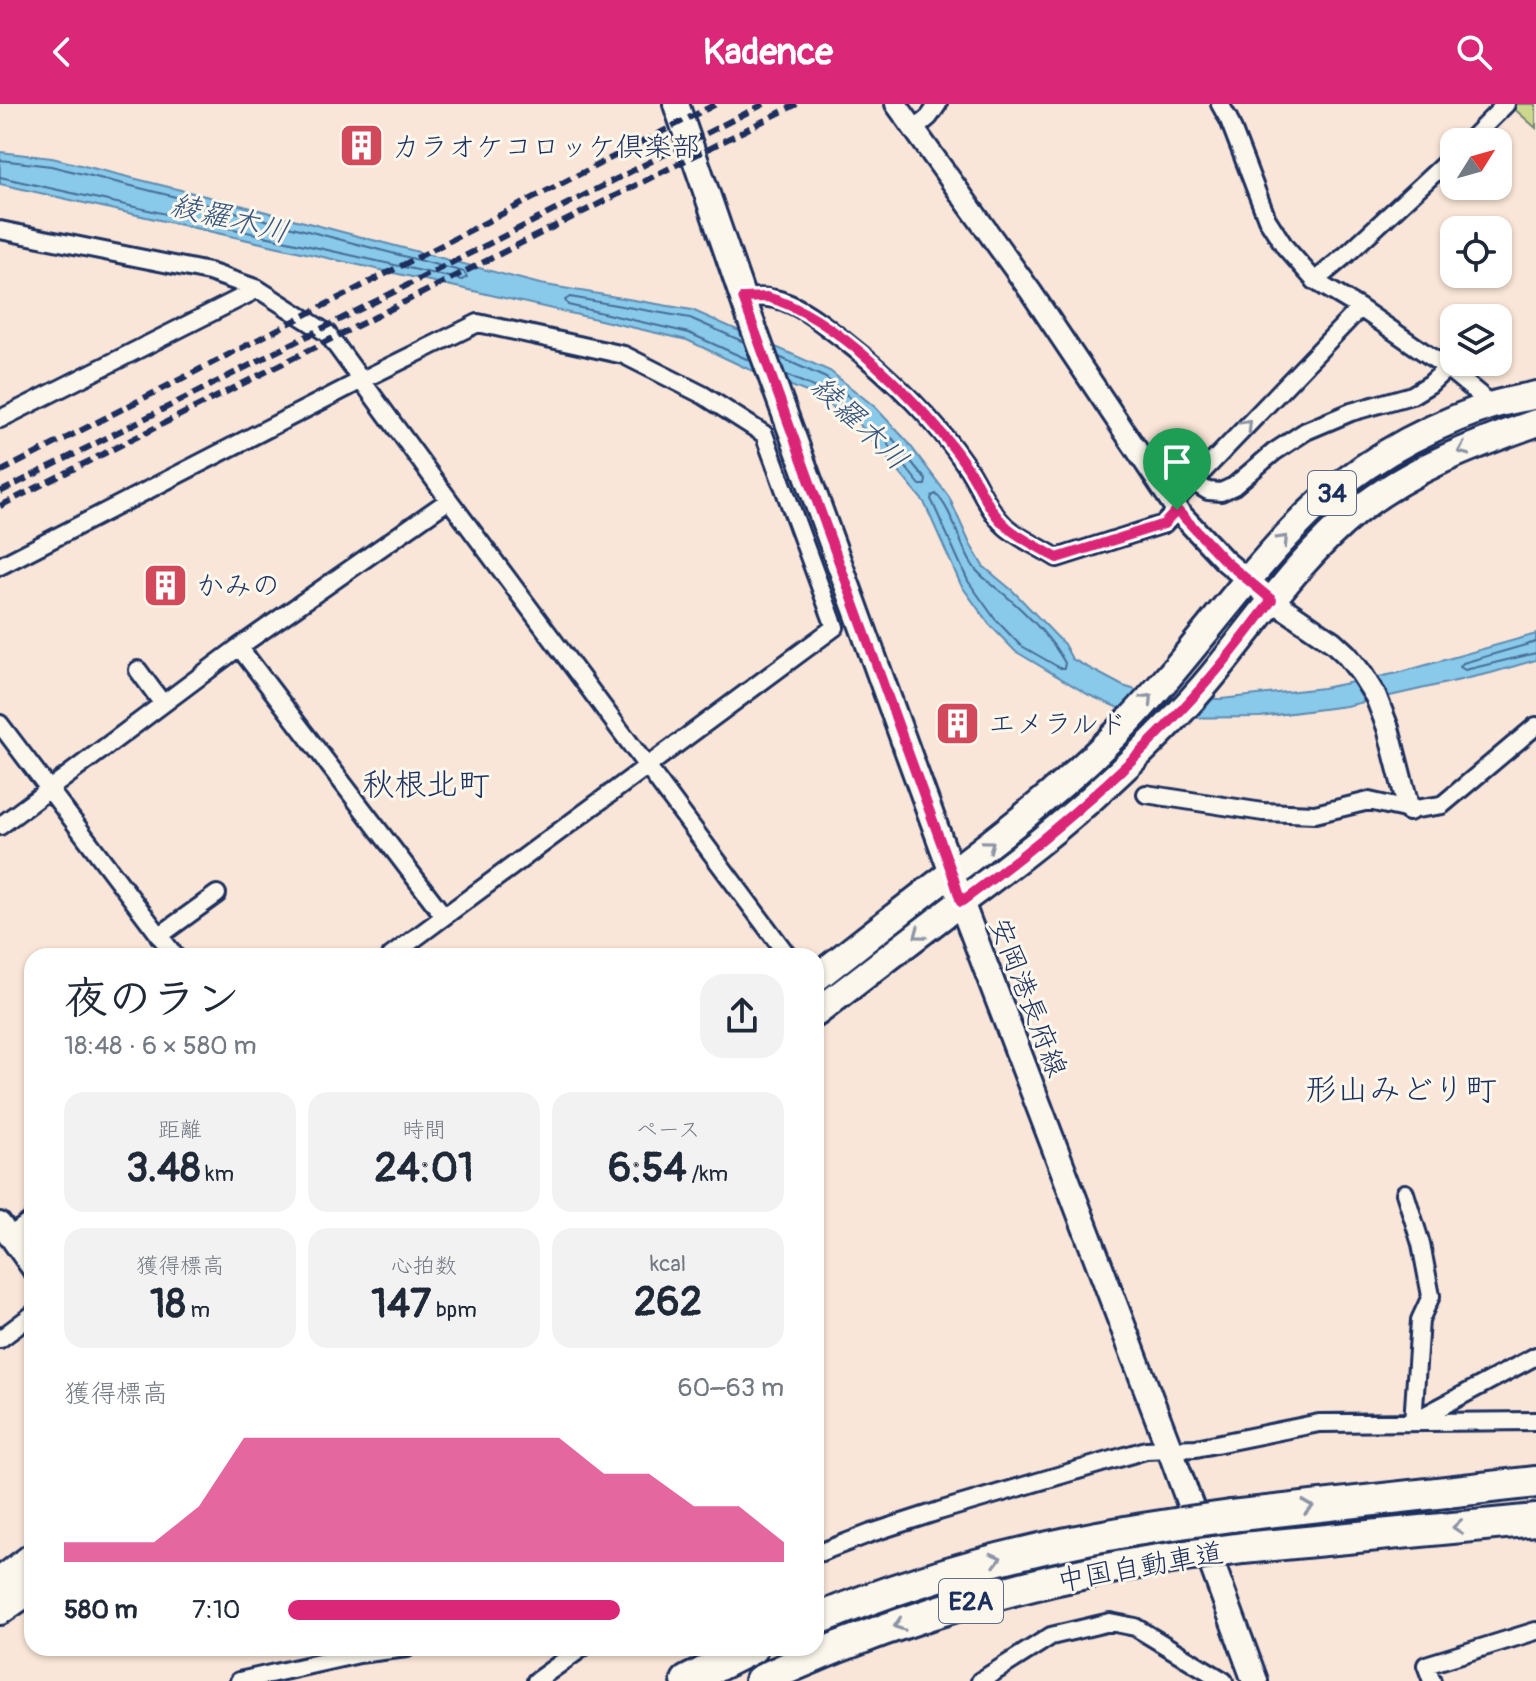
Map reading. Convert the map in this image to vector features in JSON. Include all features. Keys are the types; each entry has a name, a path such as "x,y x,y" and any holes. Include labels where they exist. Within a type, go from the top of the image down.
{"highway":[{"name":"中国自動車道","path":"824,1617 943,1573 1133,1529 1536,1482"},
{"name":"中国自動車道","path":"824,1654 953,1606 1043,1582 1145,1562 1243,1548 1536,1520"},
{"path":"687,1681 736,1656"},
{"name":"中国自動車道","path":"760,1681 819,1656"}],"main road":[{"name":"安岡港長府線","path":"676,104 961,902 1255,1681"},
{"name":"34","path":"824,972 1009,828 1116,734 1180,665 1248,580 1309,513 1367,467 1403,444 1484,408 1536,395"},
{"name":"34","path":"824,1000 1002,872 1073,814 1151,742 1211,677 1272,600 1328,537 1359,510 1440,460 1536,423"},
{"path":"0,1581 24,1563"},
{"path":"0,1611 24,1594"}],"street":[{"path":"896,104 1031,292 1175,506 1225,561 1346,654 1376,697 1388,728 1409,810"},
{"path":"915,129 938,104"},
{"path":"1220,104 1267,219 1285,247 1315,281 1440,363"},
{"path":"1482,128 1506,104"},
{"path":"1315,281 1440,168"},
{"path":"0,230 209,272 258,289 327,333 782,948"},
{"path":"0,419 258,289"},
{"path":"745,304 767,297 787,302 822,323 871,361 909,396 946,439 966,464 992,510 1006,527 1057,558 1164,524 1193,482 1360,308"},
{"path":"0,566 478,323 624,355 703,395 764,434 835,627 402,948"},
{"path":"1193,482 1208,491 1221,492 1234,486 1274,452 1306,431 1351,412 1412,395 1440,375"},
{"path":"1457,376 1480,395 1484,408"},
{"path":"0,826 239,647 449,500"},
{"path":"239,647 444,916"},
{"path":"138,670 163,704"},
{"path":"0,724 169,948"},
{"path":"1146,794 1263,812 1315,814 1369,801 1409,810 1442,805 1536,726"},
{"path":"159,936 217,894"},
{"path":"1405,1193 1421,1244 1431,1296 1420,1320 1413,1422"},
{"path":"24,1223 5,1230 24,1257"},
{"path":"0,1339 24,1321"},
{"path":"1413,1422 1536,1356"},
{"path":"824,1551 953,1507 1146,1450 1196,1448 1319,1423 1536,1421"},
{"path":"980,1681 1051,1636 1110,1622 1135,1627 1224,1681"},
{"path":"1432,1681 1426,1665 1536,1631"},
{"path":"239,1681 338,1656"},
{"path":"536,1681 571,1656"}],"green space":[{"path":"1515,104 1536,104 1536,128 1512,107"}],"water":[{"name":"綾羅木川","path":"0,152 52,158 540,284 692,310 830,371 875,407 906,440 949,497 983,566 1013,591 1064,644 1072,659 1123,686 1159,697 1221,699 1323,688 1398,673 1536,634 1536,660 1346,706 1260,717 1161,718 1121,709 1089,695 1015,651 989,624 961,585 924,502 860,425 814,395 687,340 0,184"}],"railway":[{"path":"0,472 716,104"},
{"path":"0,492 764,104"},
{"path":"0,506 797,104"}],"place":[{"name":"カラオケコロッケ倶楽部","path":"361,146"},
{"name":"かみの","path":"165,585"},
{"name":"エメラルド","path":"957,723"}],"district":[{"name":"秋根北町","path":"426,784"},
{"name":"形山みどり町","path":"1401,1089"}],"route":[{"path":"767,297 787,302 822,323 871,361 909,396 946,439 966,464 992,510 1006,527 1057,558 1164,524 1177,510 1225,561 1272,600 1211,677 1151,742 1073,814 961,902 743,298 767,297"}]}
